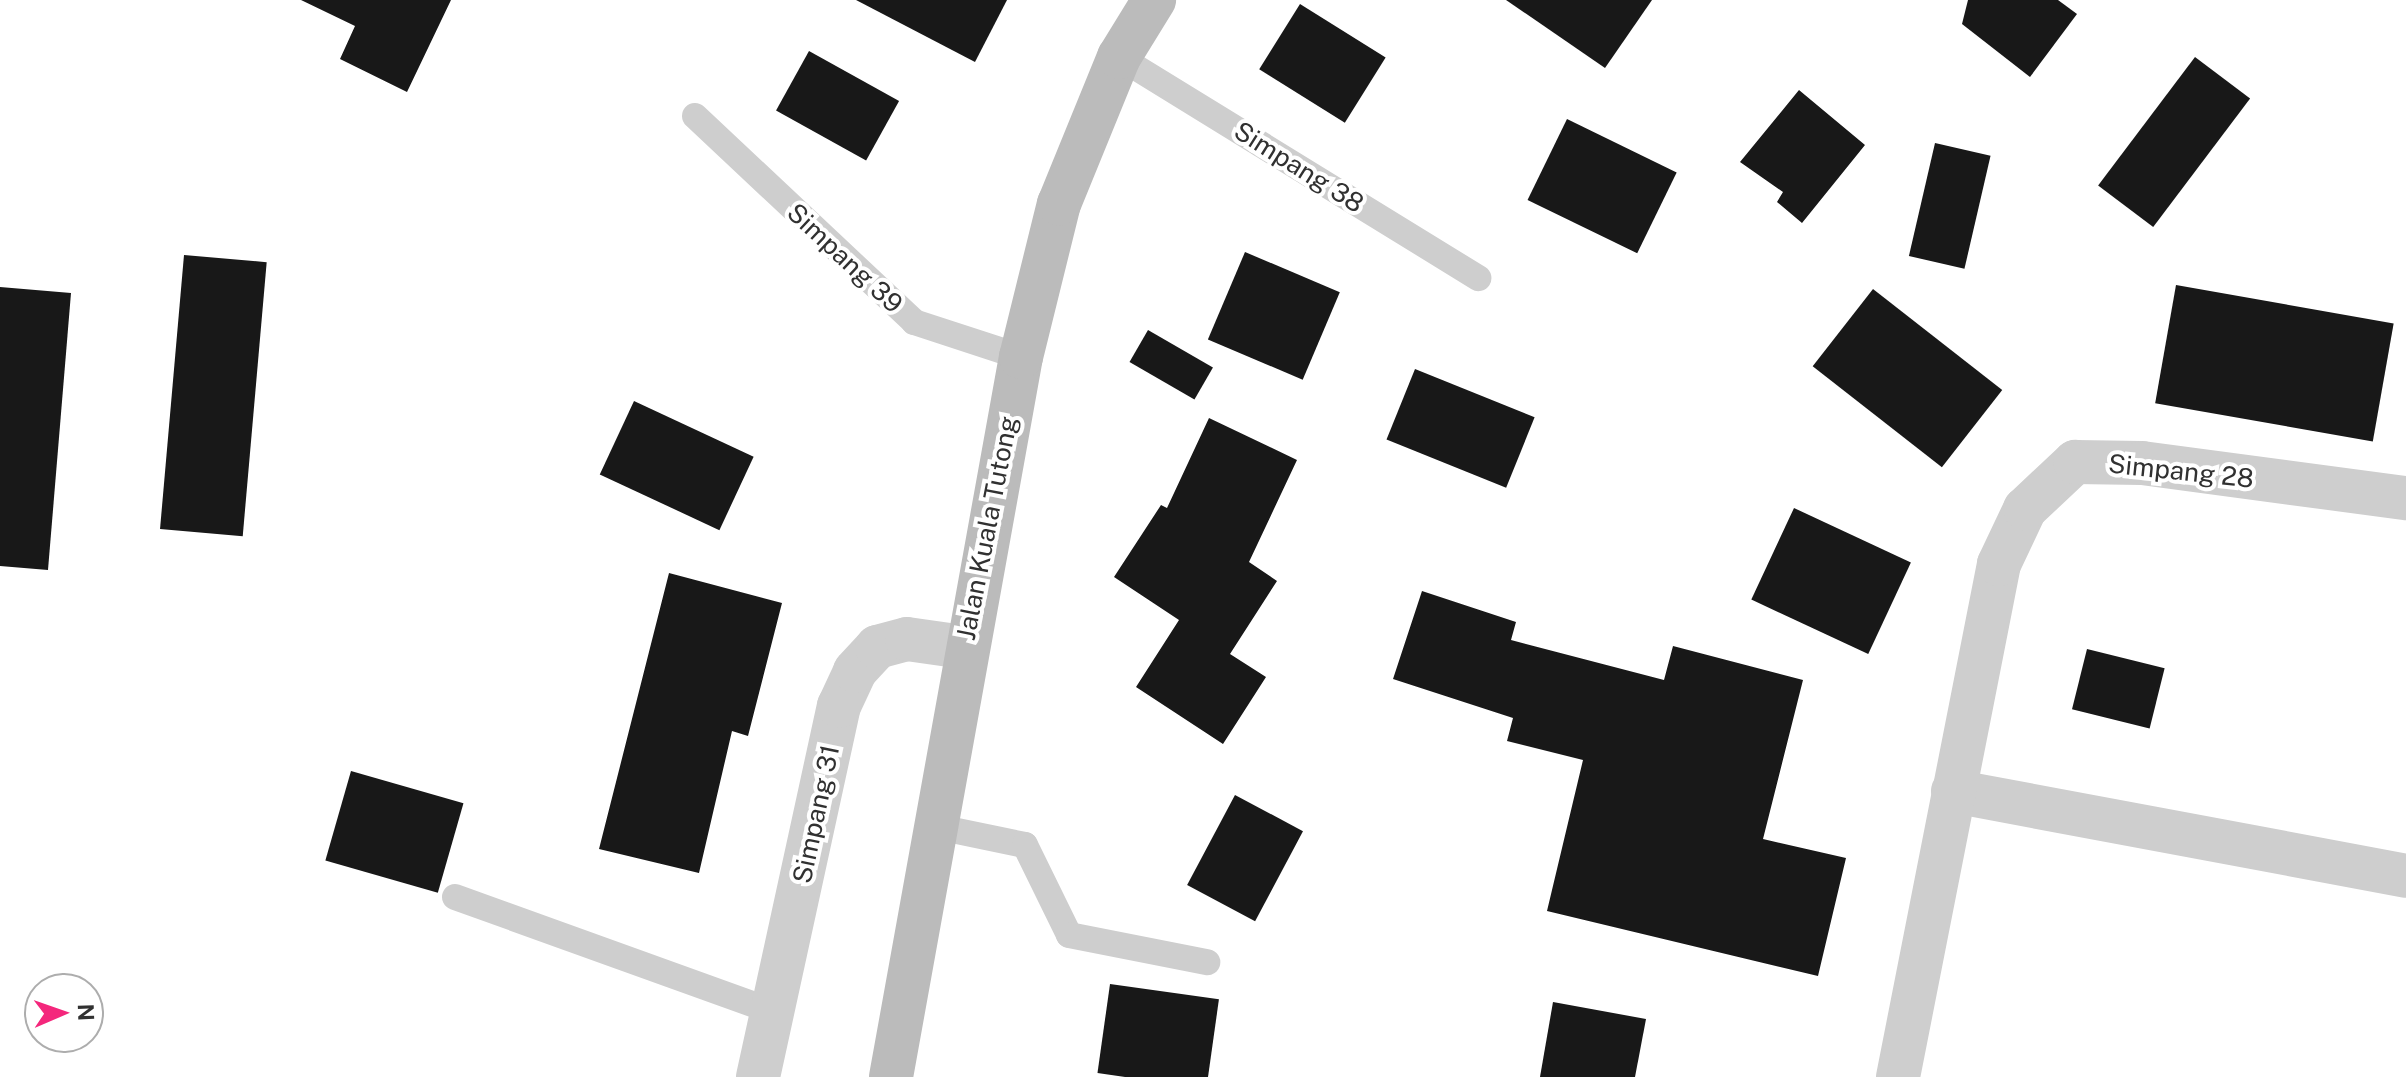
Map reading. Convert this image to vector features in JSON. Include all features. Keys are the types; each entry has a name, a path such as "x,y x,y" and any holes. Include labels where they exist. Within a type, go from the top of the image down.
{"street":[{"name":"Jalan Kuala Tutong","path":"891,1077 963,647 1021,357 1059,204 1119,57 1151,1"},
{"name":"Simpang 28","path":"1898,1077 1999,564 2025,509 2075,462 2142,463 2406,498"},
{"name":"Simpang 31","path":"758,1077 839,706 855,671 877,647 907,639 963,647"},
{"path":"1953,791 2406,876"}],"lane":[{"name":"Simpang 38","path":"1119,57 1478,278"},
{"name":"Simpang 39","path":"695,116 914,322 1021,357"},
{"path":"933,826 1025,845 1069,935 1207,962"},
{"path":"455,897 774,1012"}],"building":[{"path":"301,0 451,0 407,92 340,59 355,26"},
{"path":"856,0 1007,0 975,62"},
{"path":"1506,0 1652,0 1605,68"},
{"path":"1968,0 2058,0 2077,14 2030,77 1962,24"},
{"path":"1300,4 1386,58 1345,123 1259,69"},
{"path":"809,51 899,101 866,160 776,110"},
{"path":"2195,57 2250,99 2153,227 2098,186"},
{"path":"1799,90 1865,145 1802,223 1777,202 1783,192 1740,162"},
{"path":"1567,119 1677,172 1637,253 1528,200"},
{"path":"1935,143 1991,156 1964,269 1909,256"},
{"path":"1245,252 1340,292 1303,380 1208,339"},
{"path":"184,255 267,262 243,536 160,529"},
{"path":"2176,285 2394,323 2373,442 2155,403"},
{"path":"0,287 71,293 48,570 0,566"},
{"path":"1873,289 2002,390 1942,467 1813,366"},
{"path":"1148,330 1213,368 1194,400 1130,362"},
{"path":"1415,369 1535,417 1506,488 1387,439"},
{"path":"634,401 754,457 719,530 600,474"},
{"path":"1209,418 1297,460 1249,562 1277,581 1230,654 1266,677 1223,744 1136,687 1179,620 1114,577 1161,505 1167,508"},
{"path":"1794,508 1911,563 1868,654 1751,600"},
{"path":"669,573 782,603 748,736 732,731 699,873 599,849"},
{"path":"1422,591 1516,622 1511,640 1664,680 1673,646 1803,680 1763,839 1846,858 1818,976 1547,911 1583,760 1507,741 1513,718 1393,679"},
{"path":"2087,649 2165,668 2150,729 2072,709"},
{"path":"351,771 463,803 438,893 325,860"},
{"path":"1235,795 1303,831 1255,921 1187,885"},
{"path":"1110,984 1219,999 1208,1077 1125,1077 1097,1073"},
{"path":"1553,1002 1646,1019 1635,1077 1540,1077"}]}
